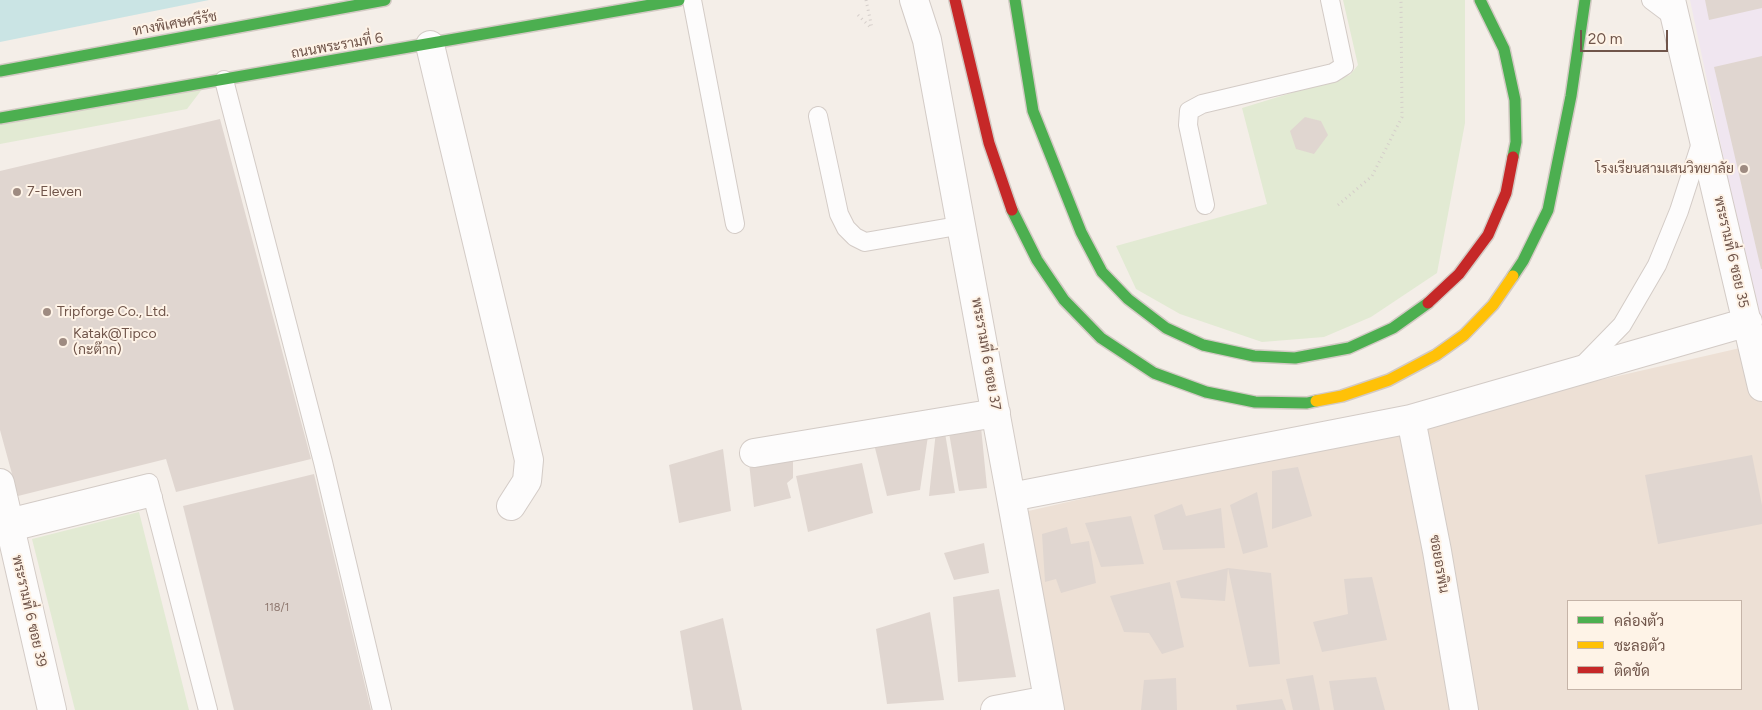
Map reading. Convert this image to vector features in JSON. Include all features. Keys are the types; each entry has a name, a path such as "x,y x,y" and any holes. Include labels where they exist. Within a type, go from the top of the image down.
{"main road":[{"name":"ทางพิเศษศรีรัช","path":"0,71 385,0"},
{"name":"ถนนพระรามที่ 6","path":"0,118 430,45 679,0"},
{"path":"955,0 989,143 1012,210 1037,260 1064,300 1101,338 1154,373 1206,392 1255,402 1307,403 1342,396 1389,380 1436,355 1464,335 1493,305 1523,261 1548,210 1571,96 1586,0"},
{"path":"1015,0 1033,111 1081,232 1102,272 1128,299 1166,328 1202,345 1254,356 1295,358 1349,348 1393,328 1427,304 1459,274 1488,235 1506,193 1516,142 1515,100 1504,50 1480,0"}],"street":[{"name":"พระรามที่ 6 ซอย 37","path":"914,0 927,40 963,225 1049,705"},
{"name":"พระรามที่ 6 ซอย 35","path":"1673,9 1762,387"},
{"path":"430,45 529,460 527,481 511,506"},
{"path":"1011,497 1411,419 1748,322"},
{"path":"754,453 996,413"},
{"name":"ซอยอรพิน","path":"1411,419 1437,551 1464,710"},
{"name":"พระรามที่ 6 ซอย 39","path":"0,483 52,710"},
{"path":"995,710 1049,705"}],"lane":[{"path":"692,0 735,224"},
{"path":"1205,205 1188,125 1189,111 1202,104 1333,73 1344,66 1330,0"},
{"path":"1651,0 1673,9"},
{"path":"224,80 324,462 382,710"},
{"path":"818,116 839,214 846,228 855,237 865,242 963,225"},
{"path":"1575,373 1622,325 1657,264 1679,211 1704,135"},
{"path":"10,525 151,490 208,710"}],"path":[{"path":"858,14 872,28 866,0"},
{"path":"1338,206 1372,176 1402,117 1401,0"}],"shaded area":[{"name":"โรงเรียนสามเสนวิทยาลัย","path":"1690,0 1762,0 1762,339"},
{"path":"1762,343 1762,710 1061,710 1024,512"}],"green space":[{"path":"1343,0 1465,0 1465,123 1437,273 1371,317 1324,337 1262,342 1180,314 1136,289 1116,246 1267,204 1242,108 1350,75 1358,65"},
{"path":"203,88 187,109 0,144 0,125"},
{"path":"139,512 189,710 75,710 32,539"}],"water":[{"path":"0,0 209,0 0,42"}],"building":[{"path":"1705,0 1762,0 1762,8 1709,20"},
{"path":"1762,56 1762,269 1761,269 1714,67"},
{"path":"1305,117 1321,121 1328,135 1314,154 1296,149 1290,131"},
{"path":"220,119 311,459 176,492 166,459 18,496 0,430 0,171"},
{"path":"948,427 981,427 987,488 959,491"},
{"path":"936,431 945,433 955,493 929,496"},
{"path":"928,436 920,490 887,496 875,448"},
{"path":"723,449 731,511 679,523 669,465"},
{"path":"1752,455 1762,505 1762,524 1658,544 1645,475"},
{"path":"793,456 793,478 787,483 791,498 754,507 749,463"},
{"path":"862,463 873,513 808,532 796,476"},
{"path":"1298,467 1312,516 1272,529 1272,471"},
{"path":"314,474 371,710 234,710 183,506"},
{"path":"1257,492 1268,547 1243,554 1230,505"},
{"path":"1182,504 1186,516 1221,508 1225,548 1163,550 1154,515"},
{"path":"1131,516 1144,564 1101,567 1085,523"},
{"path":"1067,527 1071,544 1089,541 1096,583 1061,593 1056,579 1045,582 1042,534"},
{"path":"984,543 989,573 954,580 944,553"},
{"path":"1228,568 1225,601 1181,598 1176,581"},
{"path":"1228,568 1271,573 1280,664 1249,667"},
{"path":"1372,577 1387,640 1322,652 1313,622 1348,614 1344,579"},
{"path":"1170,582 1184,647 1162,654 1149,633 1124,632 1110,596"},
{"path":"999,589 1016,677 958,682 953,597"},
{"path":"930,612 944,700 887,704 876,629"},
{"path":"723,618 742,710 693,710 680,631"},
{"path":"1313,675 1320,710 1293,710 1286,679"},
{"path":"1376,677 1385,710 1334,710 1329,681"},
{"path":"1176,678 1177,710 1141,710 1144,680"},
{"path":"1282,699 1286,710 1237,710 1236,705"}],"traffic: fast":[{"path":"0,71 385,0"},
{"path":"0,118 679,0"},
{"path":"1015,0 1033,111 1081,232 1102,272 1128,299 1166,328 1203,345 1254,356 1295,358 1349,348 1393,328 1428,303"},
{"path":"1480,0 1504,49 1515,100 1516,142 1513,157"},
{"path":"1513,276 1523,261 1548,210 1571,96 1585,0"},
{"path":"1012,210 1037,260 1064,300 1101,338 1154,373 1206,392 1255,402 1307,403 1316,401"}],"traffic: slow":[{"path":"1316,401 1342,396 1389,380 1436,355 1464,335 1493,305 1513,276"}],"traffic: jam":[{"path":"955,0 989,143 1012,210"},
{"path":"1428,303 1459,274 1488,235 1506,193 1513,157"}],"place":[{"name":"โรงเรียนสามเสนวิทยาลัย","path":"1744,169"},
{"name":"7-Eleven","path":"17,192"},
{"name":"Tripforge Co., Ltd.","path":"47,312"},
{"name":"Katak@Tipco (กะต๊าก)","path":"63,342"}]}
